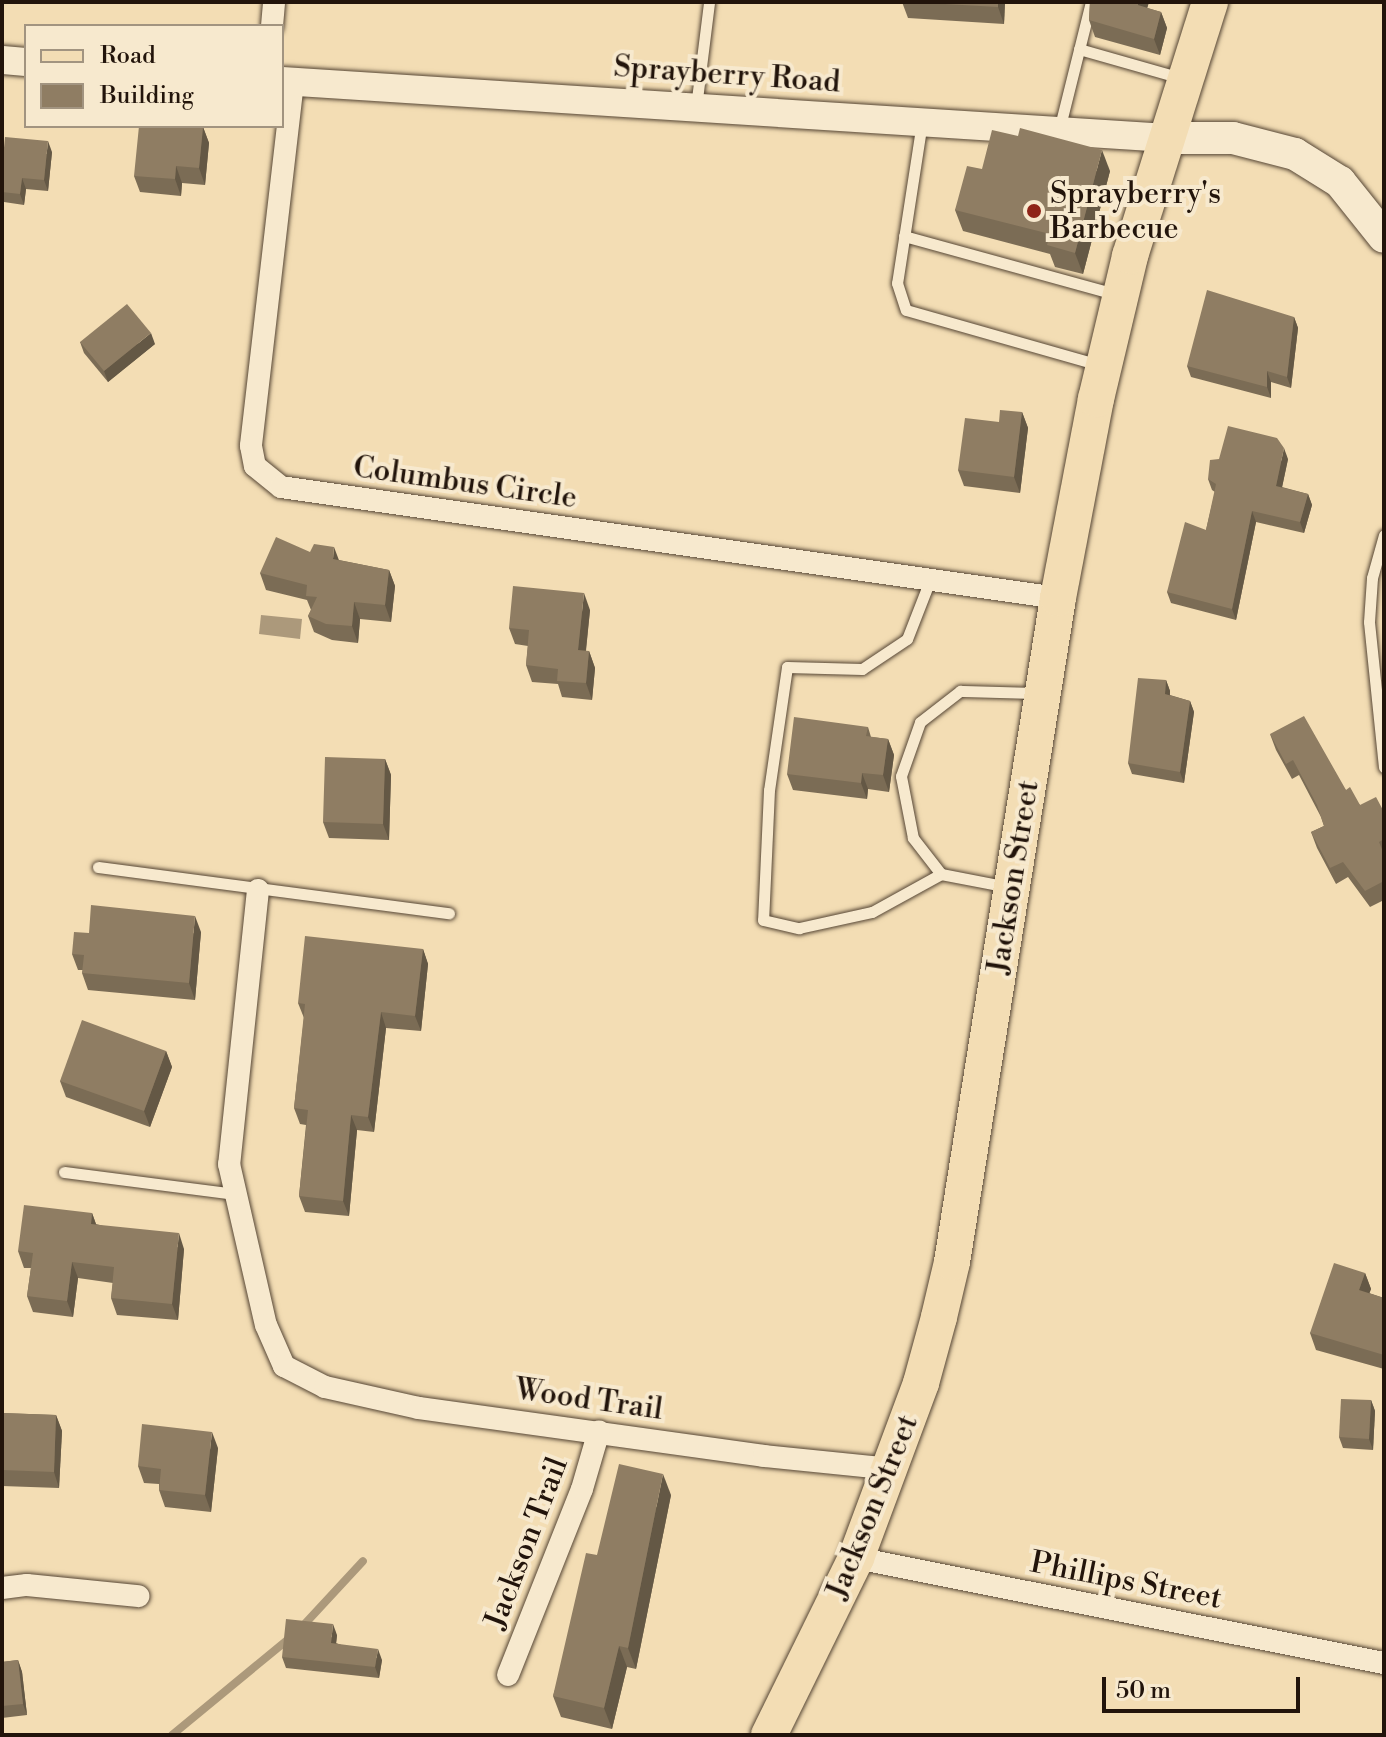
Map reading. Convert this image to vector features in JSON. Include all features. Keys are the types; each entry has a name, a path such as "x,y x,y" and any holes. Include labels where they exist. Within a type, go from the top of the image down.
{"main road":[{"name":"Jackson Street","path":"769,1735 856,1558 892,1469 921,1383 952,1262 1058,598 1104,366 1120,295 1210,2"},
{"path":"1167,138 1233,138 1295,154 1340,182 1384,237"}],"street":[{"path":"272,24 274,2"},
{"path":"2,60 24,62"},
{"name":"Sprayberry Road","path":"288,81 1167,138"},
{"name":"Columbus Circle","path":"284,120 288,81"},
{"name":"Columbus Circle","path":"283,128 251,446 255,466 281,487 1058,598"},
{"path":"236,1194 229,1164 232,1101 258,890"},
{"name":"Wood Trail","path":"236,1194 266,1325 284,1366 325,1387 419,1408 764,1456 892,1469"},
{"name":"Jackson Trail","path":"508,1675 582,1489 599,1431"},
{"name":"Phillips Street","path":"856,1558 1384,1663"},
{"path":"2,1588 27,1585 138,1596"}],"lane":[{"path":"696,108 709,2"},
{"path":"1059,131 1091,2"},
{"path":"1079,49 1185,79"},
{"path":"922,122 897,283 898,298 906,310 1104,366"},
{"path":"904,236 1120,295"},
{"path":"1384,535 1372,578 1369,622 1384,767"},
{"path":"930,580 907,639 862,669 787,667 769,790 763,920 799,928 872,912 941,874 1012,888"},
{"path":"941,874 913,838 901,776 920,722 960,691 1042,694"},
{"path":"98,867 449,913"},
{"path":"64,1172 236,1194"}],"shaded area":[{"path":"261,615 302,619 300,639 259,634"}],"building":[{"path":"909,2 998,2 998,7"},
{"path":"1090,2 1138,2 1138,5 1161,12 1154,39 1089,20"},
{"path":"139,128 203,128 199,168 176,166 175,179 134,176"},
{"name":"Sprayberry's Barbecue","path":"1020,128 1102,150 1075,253 1047,245 1050,234 955,210 967,166 982,169 992,130 1018,136"},
{"path":"5,137 48,141 44,180 22,178 20,194 2,192"},
{"path":"1207,290 1294,317 1287,377 1267,371 1267,387 1187,366"},
{"path":"127,304 151,333 104,371 80,342"},
{"path":"1000,410 1022,412 1014,477 958,470 965,418 999,422"},
{"path":"1228,426 1277,438 1284,448 1276,486 1308,494 1300,522 1252,511 1232,609 1167,592 1185,522 1206,530 1216,484 1208,479 1210,460 1219,459"},
{"path":"276,537 310,552 314,544 334,547 333,559 389,570 385,605 354,602 352,626 326,624 308,616 317,597 306,596 307,585 260,573"},
{"path":"513,586 584,593 578,650 589,651 586,683 557,681 558,669 526,665 529,630 509,628"},
{"path":"1138,678 1166,680 1165,694 1190,701 1180,772 1128,763"},
{"path":"1304,716 1346,790 1350,787 1360,805 1376,797 1384,812 1384,839 1379,842 1384,854 1384,881 1365,891 1343,862 1330,868 1311,832 1324,826 1317,805 1293,760 1286,764 1270,734"},
{"path":"794,717 868,727 866,736 888,739 883,775 862,773 861,783 787,774"},
{"path":"325,757 385,759 383,824 323,822"},
{"path":"91,905 195,916 189,983 82,973 84,955 72,954 74,932 89,933"},
{"path":"305,936 423,949 415,1016 381,1012 368,1117 351,1115 343,1201 299,1196 308,1110 294,1108 305,1004 298,1003"},
{"path":"82,1020 166,1051 144,1111 60,1081"},
{"path":"24,1205 92,1213 91,1224 179,1233 172,1304 111,1298 114,1267 72,1262 67,1301 27,1296 33,1253 18,1251"},
{"path":"1334,1263 1365,1273 1359,1290 1384,1298 1384,1355 1310,1333"},
{"path":"1341,1399 1371,1400 1369,1439 1339,1437"},
{"path":"2,1413 56,1415 54,1472 2,1470"},
{"path":"142,1424 212,1432 205,1495 159,1490 161,1469 138,1466"},
{"path":"619,1464 663,1474 628,1648 619,1646 604,1708 553,1696 586,1553 597,1555"},
{"path":"286,1619 333,1624 331,1643 378,1649 375,1667 282,1657"},
{"path":"18,1660 23,1704 2,1706 2,1662"}],"waterway":[{"path":"301,1628 363,1561"},
{"path":"172,1735 291,1637"}],"place":[{"name":"Sprayberry's Barbecue","path":"1034,211"}]}
